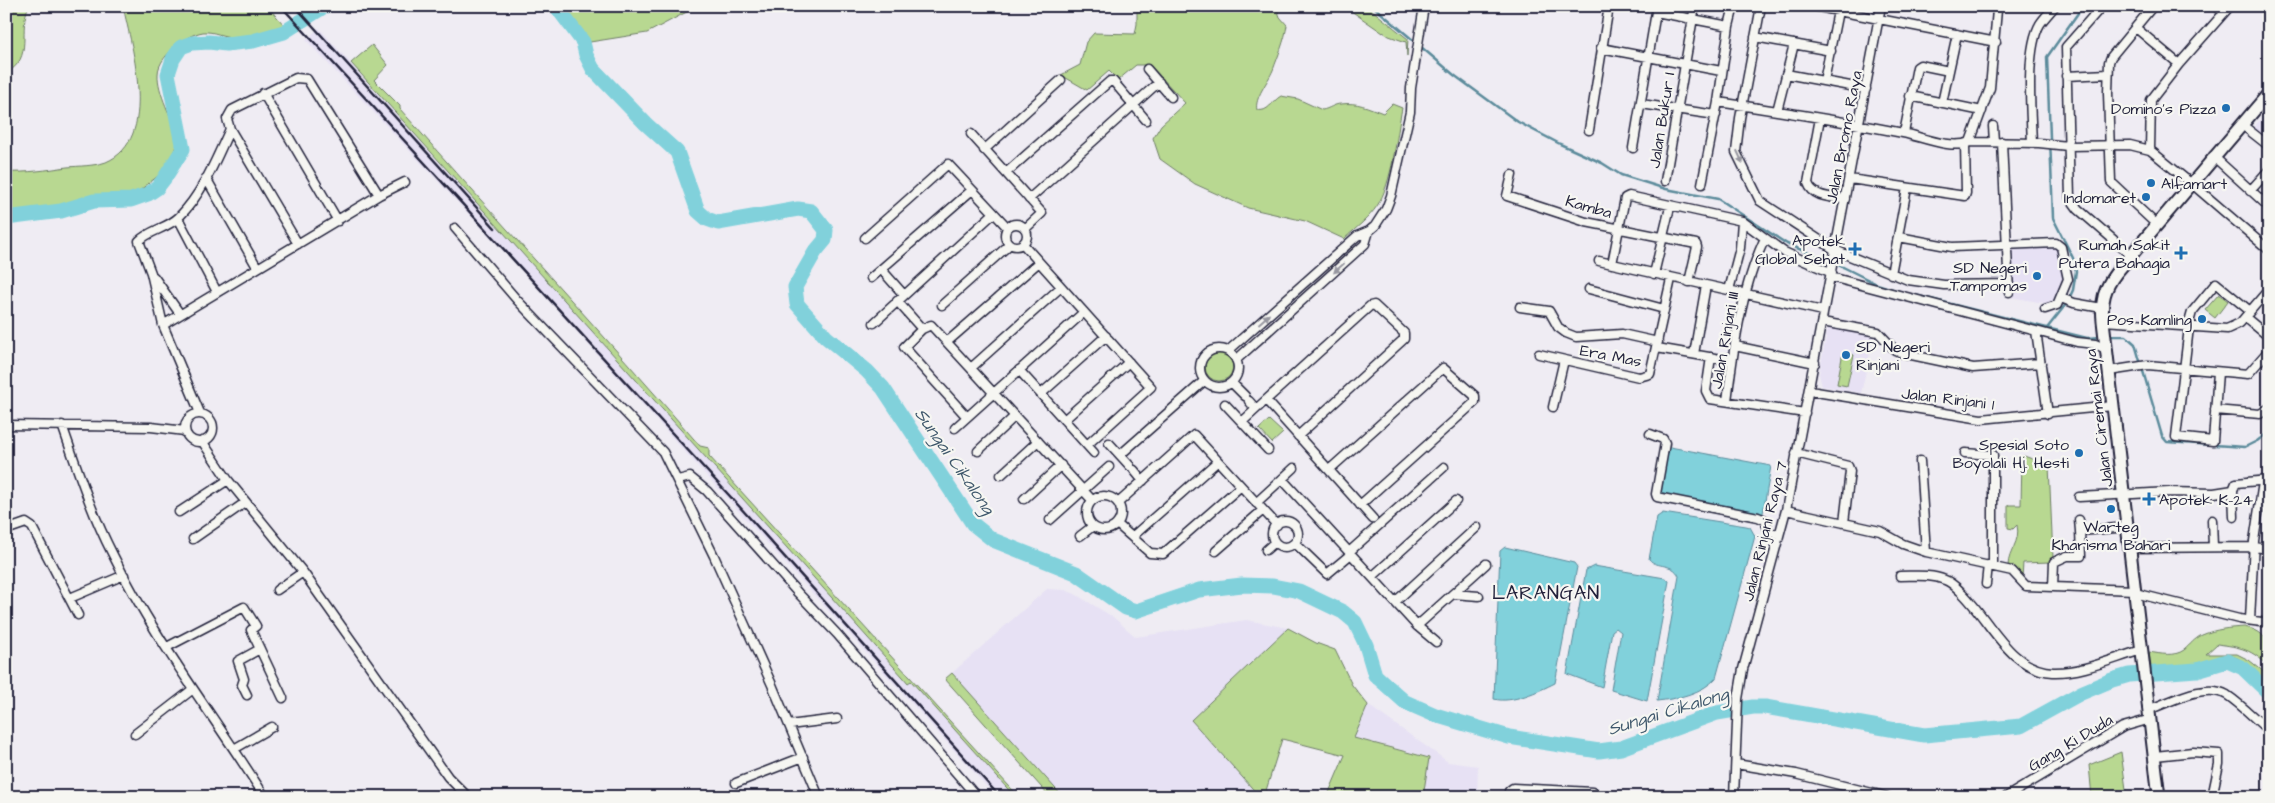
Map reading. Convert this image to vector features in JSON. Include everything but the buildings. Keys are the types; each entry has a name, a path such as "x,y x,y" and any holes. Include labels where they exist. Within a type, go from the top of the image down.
{"street":[{"path":"1236,360 1365,244 1369,231 1386,209 1396,181 1411,101 1411,88 1424,6"},
{"path":"1589,130 1609,6"},
{"name":"Jalan Bukur I","path":"1665,181 1694,6"},
{"path":"1702,184 1716,115 1728,26 1734,6"},
{"path":"1761,6 1742,107 1736,152 1757,197 1834,252 1908,280 1944,285 2009,288 1998,142 1993,126"},
{"name":"Jalan Bromo Raya","path":"1832,273 1834,252 1850,179 1881,6"},
{"path":"2032,143 2030,100 2032,56 2041,23 2055,6"},
{"path":"2102,6 2066,47 2070,198 2078,209 2131,255"},
{"path":"2153,6 2111,57 2108,74 2112,182 2156,224"},
{"path":"2216,6 2224,13"},
{"path":"2150,150 2151,100 2179,64 2230,6"},
{"path":"1816,7 1996,42"},
{"path":"1850,179 1964,196 1966,193 1967,143 1990,88 1999,8"},
{"path":"1633,148 1657,9 1728,26"},
{"path":"1824,81 1838,11"},
{"path":"2136,28 2179,64"},
{"path":"1942,102 1957,34"},
{"path":"1755,37 1830,51"},
{"path":"1777,111 1794,44"},
{"path":"1602,48 1721,71"},
{"path":"1904,133 1910,96 1918,66 1949,71"},
{"path":"1147,69 1172,97"},
{"path":"1786,74 1866,89"},
{"path":"2066,76 2108,74"},
{"path":"298,244 230,129 227,119 232,110 296,78 307,80 379,195"},
{"path":"984,150 1061,80"},
{"path":"1006,173 1110,81 1113,81 1146,120"},
{"path":"1029,199 1159,82"},
{"path":"264,93 338,221"},
{"name":"Jalan Ciremai Raya","path":"2162,796 2142,652 2102,300 2108,283 2156,224 2269,93"},
{"path":"1910,96 1982,111"},
{"path":"1718,102 1904,133 1952,144 1998,142 2068,146 2110,145 2135,146 2150,150 2269,250"},
{"path":"1642,104 1716,115"},
{"path":"1820,118 1808,183 1809,187 1818,195 1845,200"},
{"path":"2242,124 2269,146"},
{"path":"6,425 150,427 185,431 193,440 202,441 209,437 212,426 209,418 200,413 163,325 151,273 139,241 178,218 191,202 206,178 230,129"},
{"path":"971,134 1042,214 1025,229"},
{"path":"2214,156 2269,207"},
{"path":"865,238 946,164 1008,228"},
{"path":"2250,191 2269,170"},
{"name":"Kamba","path":"1512,175 1507,196 1586,222 1664,237 1697,246 1690,282"},
{"path":"206,178 257,268"},
{"path":"163,325 379,195 405,182"},
{"path":"1891,274 1907,188"},
{"path":"871,278 972,190"},
{"path":"1612,264 1627,196 1670,207 1742,221 1784,252 1832,273 2036,331 2077,342 2106,347"},
{"path":"1654,274 1670,207"},
{"path":"874,323 994,213"},
{"path":"178,218 217,292"},
{"path":"1729,290 1740,248 1742,221"},
{"path":"1016,224 1025,229 1027,237 1023,244 1016,246 1009,244 1004,237 1008,228 1016,224"},
{"path":"455,228 517,300 657,445 678,480 730,591 819,797"},
{"path":"1228,351 1357,236 1369,231"},
{"path":"1899,237 1952,247 2056,243 2061,247 2068,279 2063,299 2054,308 2045,309"},
{"name":"Jalan Rinjani III","path":"1765,238 1753,265 1744,293 1734,346 1728,401 1805,412"},
{"path":"942,305 1009,244"},
{"path":"1023,244 1151,387 1105,438 1087,445"},
{"path":"1599,261 1671,279 1823,311"},
{"path":"947,342 1039,262"},
{"path":"881,269 904,295"},
{"path":"151,273 180,314"},
{"name":"Jalan Rinjani Raya 7","path":"1734,797 1738,699 1743,669 1786,510 1810,391 1823,311 1832,273"},
{"path":"1657,345 1671,279"},
{"path":"2218,372 2213,440 2178,438 2175,435 2192,312 2216,283 2269,337"},
{"path":"1694,354 1706,285"},
{"path":"971,368 1062,287"},
{"path":"1589,289 1664,309"},
{"path":"2104,326 2227,329 2240,323 2269,289"},
{"path":"2063,299 2102,308"},
{"path":"898,301 922,330"},
{"path":"1242,422 1370,306 1374,305 1404,333 1404,339 1298,436"},
{"path":"1520,307 1549,311 1558,327 1576,337 1622,334 1657,345 1732,361"},
{"path":"955,428 1084,312"},
{"path":"1822,322 1878,332 1890,346 1902,353 1973,368 2041,364"},
{"path":"967,417 904,347 922,330 931,325 1092,500"},
{"path":"2036,331 2048,414"},
{"path":"1041,394 1106,336"},
{"name":"Era Mas","path":"1539,354 1644,377 1650,374 1657,345"},
{"path":"1734,346 1814,363"},
{"path":"1215,350 1228,351 1236,360 1238,372 1232,382 1221,388 1204,381 1200,369 1204,357 1215,350"},
{"path":"2109,371 2148,365 2248,374 2269,350"},
{"path":"1711,357 1706,394 1710,399 1728,401"},
{"path":"1553,407 1564,360"},
{"path":"1064,420 1129,362"},
{"path":"1329,470 1443,368 1475,396 1475,402 1360,505"},
{"path":"1019,370 1094,453"},
{"path":"1120,455 1204,381"},
{"path":"1232,382 1256,409"},
{"name":"Jalan Rinjani 1","path":"1810,391 1981,419 2048,414 2113,406"},
{"path":"1266,400 1373,519"},
{"path":"1225,404 1268,450"},
{"path":"2215,410 2260,414 2269,408"},
{"path":"185,431 189,418 200,413"},
{"path":"978,451 1015,416"},
{"path":"62,425 92,510 124,575 166,647 265,797"},
{"path":"1650,434 1664,440 1665,443 1657,497 1758,517 1765,520 1769,532 1779,534"},
{"path":"1118,503 1194,435 1277,525"},
{"path":"1105,438 1143,481"},
{"path":"202,441 228,480 303,572 448,777 468,797"},
{"path":"1001,475 1038,441"},
{"path":"1796,453 1848,466 1850,471 1844,523"},
{"path":"1965,453 1993,455 1990,566 1986,584"},
{"path":"1132,537 1218,461"},
{"path":"1920,461 1926,552"},
{"path":"1024,499 1061,465"},
{"path":"1050,520 1109,467"},
{"path":"1294,543 1327,574 1444,467"},
{"path":"1256,503 1294,468"},
{"path":"678,480 690,477 707,491 837,634 977,797"},
{"path":"1282,479 1417,626 1436,642"},
{"path":"179,512 228,480"},
{"path":"2234,517 2233,490 2236,483 2266,481 2254,547 2250,620"},
{"path":"1117,524 1150,553 1162,554 1240,486"},
{"path":"2079,498 2169,492 2214,493 2233,490"},
{"path":"1104,495 1114,498 1121,512 1117,524 1104,530 1093,526 1086,512 1092,500 1104,495"},
{"path":"1372,577 1456,501"},
{"path":"193,539 246,502"},
{"path":"1216,551 1263,510"},
{"path":"1786,510 1880,531 1903,544 1926,552 2012,571 2026,586 2135,592 2269,623"},
{"path":"2053,587 2054,562 2067,556 2081,556 2079,520"},
{"path":"2212,520 2213,547"},
{"path":"1288,522 1296,526 1298,535 1294,543 1283,547 1275,542 1272,533 1277,525 1288,522"},
{"path":"6,530 26,523 32,527 78,615"},
{"path":"1080,536 1093,526"},
{"path":"1395,602 1477,527"},
{"path":"2080,531 2128,527"},
{"path":"1266,550 1275,542"},
{"path":"2130,548 2254,547 2269,550"},
{"path":"1417,626 1486,564"},
{"path":"278,590 303,572"},
{"path":"70,598 124,575"},
{"path":"1900,576 1932,576 1948,580 1973,602 2001,642 2029,666 2050,672 2067,671 2142,652"},
{"path":"1453,594 1479,596"},
{"path":"1444,602 1450,609"},
{"path":"166,647 244,607 256,626 251,630 283,698"},
{"path":"246,695 242,686 244,679 238,661 260,649"},
{"path":"135,734 194,689"},
{"name":"Gang Ki Duda","path":"2006,797 2123,727 2190,695 2206,690 2227,695 2269,731"},
{"path":"789,725 837,719"},
{"path":"234,749 272,727"},
{"path":"2155,756 2193,752 2219,754 2219,764 2212,797"},
{"path":"736,783 803,758"},
{"path":"1736,764 1796,774 1888,797"},
{"path":"1509,797 1509,791 1512,788 1554,793 1593,792 1595,797"}],"shaded area":[{"path":"319,28 908,683 911,681 1015,797 996,797 523,272 306,40"},
{"path":"2269,110 2269,140 2254,127"},
{"name":"SD Negeri Tampomas","path":"2053,244 2059,249 2065,278 2055,305 2010,297 2008,246"},
{"name":"SD Negeri Rinjani","path":"1828,326 1874,335 1861,393 1822,386 1819,374"},
{"path":"1047,589 1065,590 1075,594 1113,617 1136,637 1246,620 1288,628 1191,720 1260,797 1063,797 952,673"},
{"path":"1368,705 1448,762 1478,766 1477,797 1423,797 1429,757 1354,738"}],"green space":[{"path":"6,6 29,6 24,24 23,51 15,67 6,73"},
{"path":"123,6 267,6 287,28 268,34 247,37 230,37 203,32 192,35 182,41 167,55 158,70 158,81 166,106 180,136 169,163 158,176 135,194 87,197 62,207 6,212 6,172 37,171 106,162 123,150 133,134 137,114 138,92 132,45"},
{"path":"560,6 698,6 647,33 590,42"},
{"path":"1137,6 1276,6 1280,17 1287,25 1286,31 1273,70 1258,100 1257,110 1264,110 1281,96 1298,99 1322,110 1336,105 1347,104 1362,105 1383,113 1392,104 1402,108 1387,185 1377,206 1370,215 1344,239 1305,221 1248,208 1195,184 1160,159 1153,138 1161,125 1185,103 1150,65 1136,65 1118,80 1109,71 1087,90 1061,75 1080,65 1086,42 1094,33 1135,34"},
{"path":"1344,6 1367,6 1408,39 1407,56 1406,42 1383,33"},
{"path":"372,45 388,65 374,80 400,106 400,109 700,446 709,448 709,456 1019,797 1015,797 911,681 908,683 351,63"},
{"path":"2219,294 2228,301 2215,318 2205,310"},
{"path":"1843,352 1854,355 1847,386 1837,384"},
{"path":"1219,353 1229,357 1233,367 1229,377 1219,381 1209,377 1205,367 1209,357"},
{"path":"1269,420 1283,433 1272,443 1259,429"},
{"path":"2024,456 2049,465 2053,558 2050,562 2023,563 2022,578 2015,568 2008,566 2018,531 2017,525 2013,529 2008,528 2008,505 2021,505 2022,457"},
{"path":"2244,627 2253,629 2263,636 2268,646 2269,667 2257,656 2232,646 2217,644 2206,654 2237,654 2249,660 2269,676 2269,685 2247,664 2232,656 2221,656 2200,664 2178,669 2163,670 2151,667 2149,652 2176,654 2202,635 2217,630"},
{"path":"1288,628 1316,643 1335,650 1352,685 1368,705 1354,738 1429,758 1423,797 1327,797 1345,755 1282,739 1264,797 1260,797 1191,720"},
{"path":"952,673 1063,797 1050,797 945,679"},
{"path":"2121,752 2127,797 2092,797 2089,765"}],"water":[{"path":"1670,447 1771,466 1763,513 1760,515 1662,497 1659,493 1667,449"},
{"path":"1663,513 1750,527 1755,536 1716,678 1697,691 1673,699 1657,701 1679,576 1673,569 1656,564 1649,559 1657,517"},
{"path":"1505,547 1574,563 1577,567 1555,683 1525,696 1501,700 1494,699 1500,551"},
{"path":"1594,566 1665,578 1669,581 1647,701 1611,690 1621,632 1616,628 1612,631 1602,687 1567,674 1586,570"}],"waterway":[{"name":"Sungai Cikalong","path":"6,218 61,211 94,201 131,200 148,194 157,188 183,149 168,74 173,59 181,47 192,43 226,44 253,41 284,32 325,6"},
{"name":"Sungai Cikalong","path":"556,6 583,42 586,55 593,69 646,124 677,152 698,211 707,219 718,223 798,209 811,211 826,230 825,240 815,252 795,287 797,304 826,337 867,371 883,388 973,524 993,540 1076,573 1126,608 1136,611 1199,590 1242,585 1273,586 1299,591 1343,612 1355,622 1366,645 1375,675 1405,702 1435,715 1509,737 1599,751 1621,748 1717,713 1753,707 1765,707 1924,735 2021,726 2081,693 2112,680 2129,675 2197,670 2227,661 2243,668 2269,693"},
{"path":"1373,6 1454,75 1518,122 1602,163 1621,175 1666,189 1718,199 1787,244 1843,267 1877,284 1905,293"},
{"path":"2048,327 2067,303 2073,290 2076,271 2073,258 2053,218 2047,57 2083,6"},
{"path":"1915,295 2087,338 2101,337"},
{"path":"2109,336 2126,336 2135,344 2162,436 2167,442 2245,447 2269,432"}],"railway":[{"path":"281,6 738,505 1000,797"},
{"path":"295,6 495,228"}],"place":[{"name":"Domino's Pizza","path":"2226,108"},
{"name":"Alfamart","path":"2151,183"},
{"name":"Indomaret","path":"2146,197"},
{"name":"Apotek Global Sehat","path":"1855,249"},
{"name":"Rumah Sakit Putera Bahagia","path":"2181,253"},
{"name":"SD Negeri Tampomas","path":"2037,276"},
{"name":"Pos Kamling","path":"2202,319"},
{"name":"SD Negeri Rinjani","path":"1846,355"},
{"name":"Spesial Soto Boyolali Hj. Hesti","path":"2079,453"},
{"name":"Apotek K-24","path":"2149,499"},
{"name":"Warteg Kharisma Bahari","path":"2111,509"}],"district":[{"name":"LARANGAN","path":"1546,592"}]}
